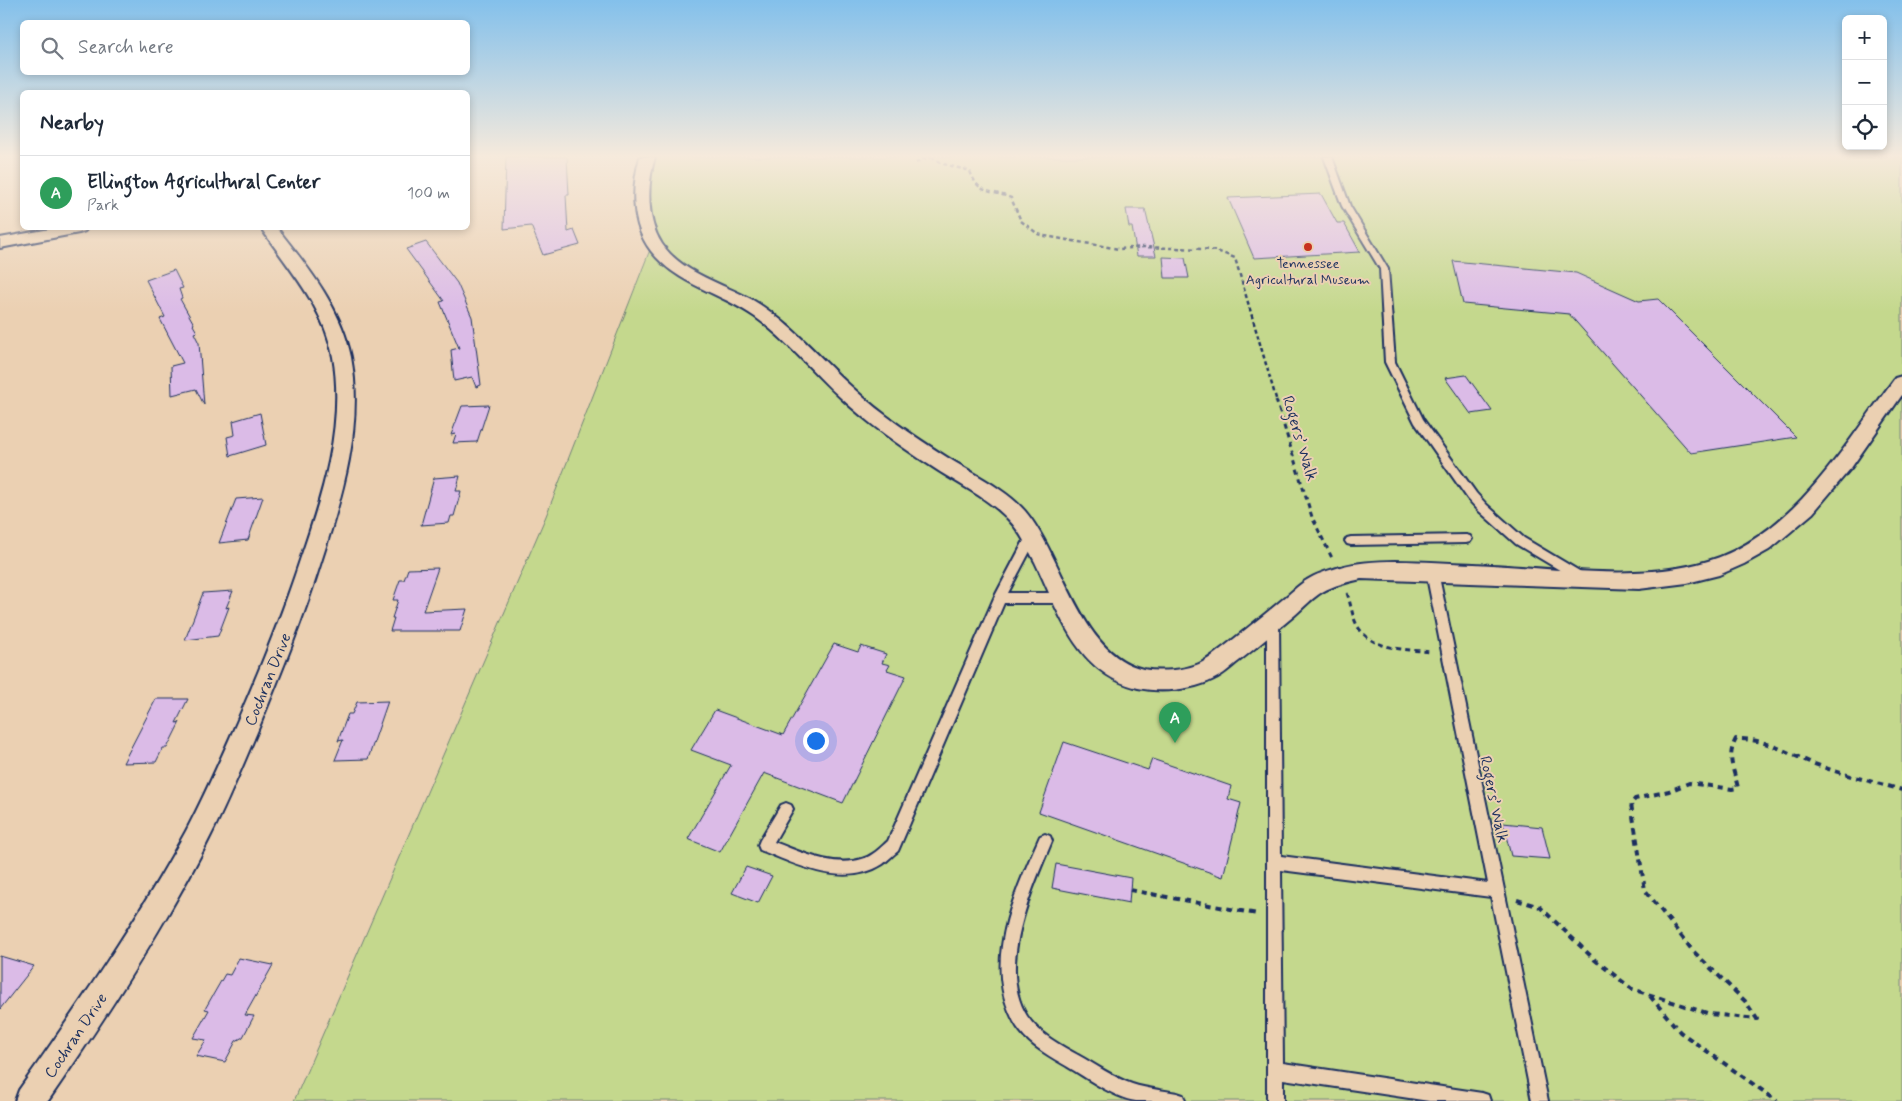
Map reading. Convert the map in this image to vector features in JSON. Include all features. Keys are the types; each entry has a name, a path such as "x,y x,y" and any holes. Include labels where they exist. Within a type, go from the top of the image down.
{"street":[{"path":"644,208 645,219 653,242 664,257 683,270 761,312 858,404 904,439 1002,502 1016,514 1032,536 1081,634 1092,650 1103,661 1117,670 1145,679 1181,679 1207,672 1248,641 1314,586 1341,575 1361,570 1584,578 1672,578 1712,568 1742,555 1778,532 1805,508 1838,472 1902,382"},
{"path":"0,243 68,230"},
{"name":"Cochran Drive","path":"30,1101 127,957 188,853 225,779 276,660 299,596 336,478 343,441 346,402 342,355 330,321 321,304 270,230"}],"lane":[{"path":"1347,208 1384,269 1390,362 1419,420 1472,496 1483,508 1520,541 1584,578"},
{"path":"786,808 765,845 836,868 855,869 869,865 883,857 894,846 1000,598 1032,536"},
{"path":"1352,541 1466,539"},
{"path":"1432,572 1540,1101"},
{"path":"1000,598 1063,598"},
{"path":"1273,619 1275,1101"},
{"path":"1045,841 1028,881 1014,928 1008,959 1008,980 1022,1021 1037,1037 1062,1055 1113,1084 1133,1093 1177,1101"},
{"path":"1274,862 1496,891"},
{"path":"1275,1070 1482,1101"}],"path":[{"name":"Rogers’ Walk","path":"1015,208 1019,218 1038,234 1103,248 1142,247 1216,250 1235,258 1312,517 1341,575 1355,619 1364,636 1388,646 1448,654"},
{"path":"1513,899 1540,907 1611,974 1632,989 1710,1014 1757,1019 1745,1001 1693,951 1645,890 1631,804 1635,799 1689,783 1732,790 1738,788 1730,763 1729,749 1736,739 1749,738 1793,752 1817,765 1858,779 1902,790"},
{"path":"1130,890 1274,917"},
{"path":"1650,996 1680,1032 1776,1101"}],"green space":[{"path":"646,208 1902,208 1902,1101 294,1101 546,516 653,242 645,219"}],"building":[{"path":"505,208 567,208 568,232 574,230 580,245 543,255 531,226 504,229"},
{"path":"1232,208 1329,208 1337,223 1344,223 1360,252 1254,258"},
{"path":"1126,209 1145,209 1156,256 1137,256 1132,227 1129,227"},
{"path":"426,242 457,283 472,317 481,385 476,387 472,377 454,381 451,350 459,348 440,302 444,301 406,249"},
{"path":"1163,257 1185,258 1189,278 1165,278"},
{"path":"1453,261 1576,273 1639,301 1658,299 1796,437 1691,453 1569,314 1463,304"},
{"path":"174,270 183,288 179,289 182,298 180,299 197,332 194,333 199,343 204,405 196,389 172,395 171,366 183,363 160,319 165,317 146,280"},
{"path":"1466,375 1492,411 1471,414 1445,378"},
{"path":"489,405 477,442 453,443 456,434 451,435 462,406"},
{"path":"260,413 266,445 230,456 227,437 235,435 233,421"},
{"path":"460,476 456,491 461,491 454,516 451,516 449,523 421,525 434,478"},
{"path":"263,497 248,540 219,543 236,499"},
{"path":"438,568 423,611 467,609 460,631 390,631 398,600 393,600 400,580 404,580 408,569"},
{"path":"233,591 218,636 185,640 203,593"},
{"path":"834,644 858,652 861,646 886,654 882,663 890,665 887,670 906,676 843,803 764,773 720,852 688,839 731,765 691,750 715,710 783,735"},
{"path":"156,699 188,699 176,723 180,722 167,748 163,748 156,762 123,763"},
{"path":"388,701 368,759 335,760 343,740 338,741 348,714 352,714 357,702"},
{"path":"1064,742 1148,770 1152,759 1231,786 1228,799 1241,803 1223,877 1039,812"},
{"path":"1503,823 1542,827 1550,859 1511,856"},
{"path":"1056,864 1131,878 1129,903 1052,888"},
{"path":"746,867 772,876 758,903 732,893"},
{"path":"0,956 34,966 0,1009"},
{"path":"239,958 273,965 245,1015 254,1016 243,1037 236,1041 225,1062 196,1056 206,1040 193,1038 209,1010 205,1009 225,974 230,975"}],"place":[{"name":"Tennessee Agricultural Museum","path":"1308,247"},
{"name":"Ellington Agricultural Center","path":"1175,743"}]}
